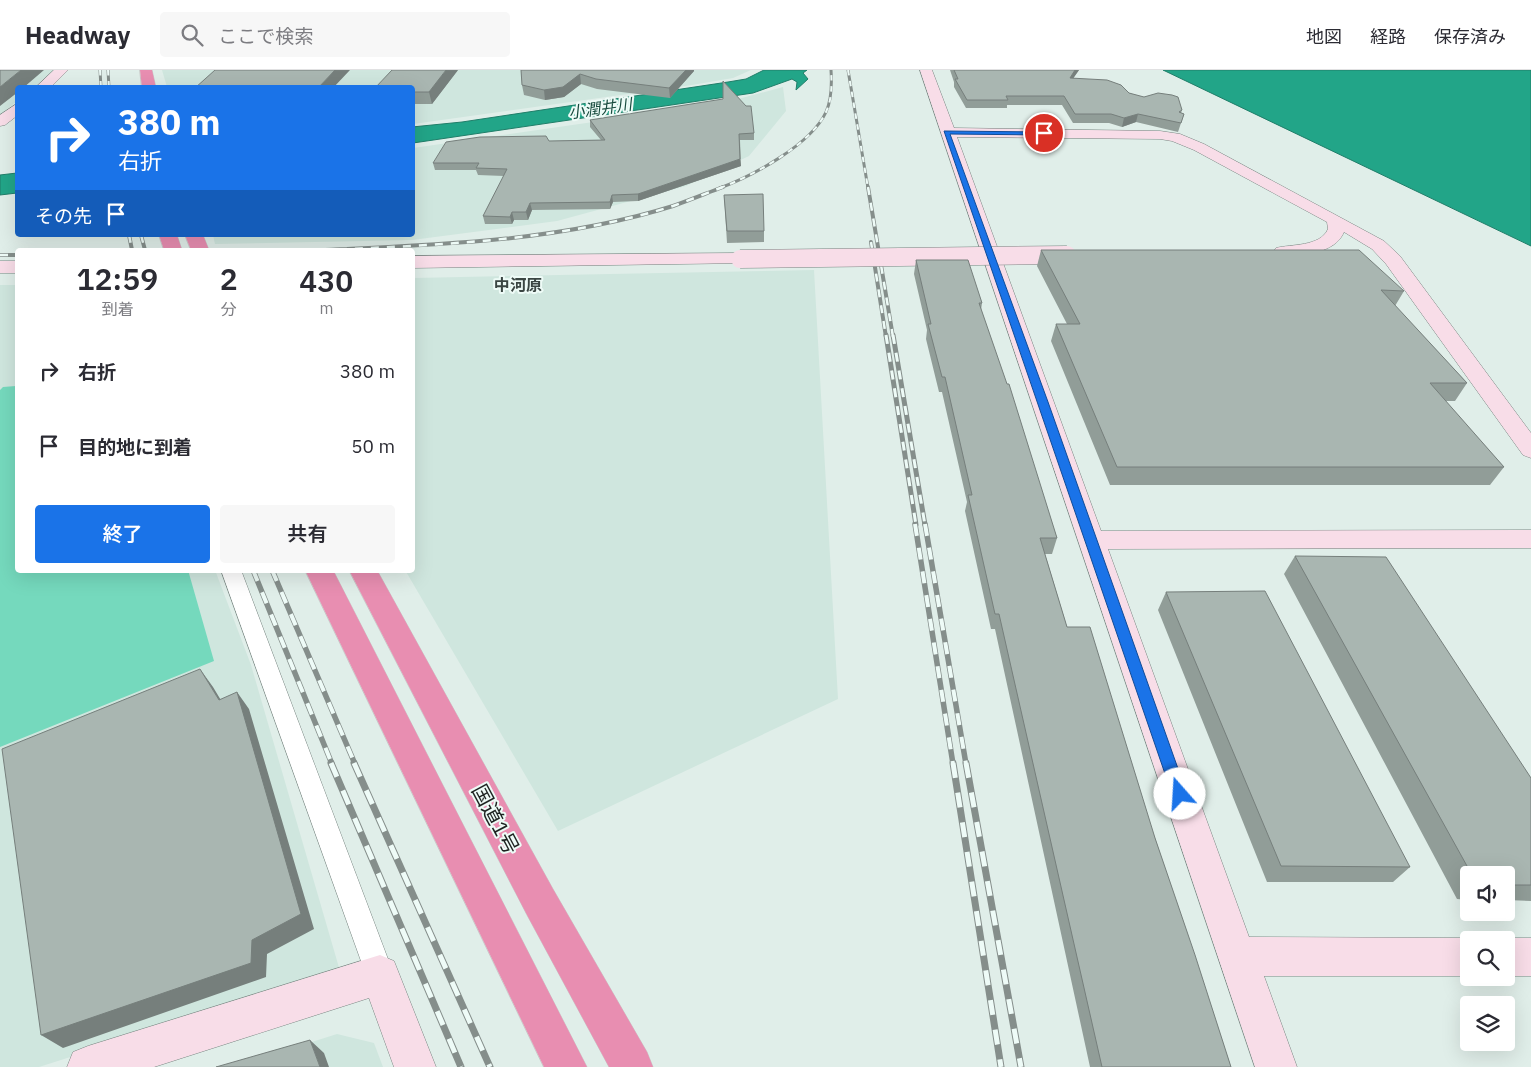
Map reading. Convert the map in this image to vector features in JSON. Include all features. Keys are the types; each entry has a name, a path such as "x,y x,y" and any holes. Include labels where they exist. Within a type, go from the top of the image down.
{"highway":[{"path":"146,70 148,85"},
{"path":"320,573 566,1067"},
{"name":"国道1号","path":"365,573 540,902 632,1067"}],"street":[{"path":"44,85 62,70"},
{"path":"925,72 1092,540 1276,1067"},
{"path":"0,122 15,110"},
{"path":"946,132 1160,134 1174,137 1199,147 1336,220 1420,298 1531,450"},
{"path":"1282,252 1328,242 1336,237 1338,232 1336,220"},
{"path":"1262,253 1345,253 1379,259"},
{"path":"415,262 1087,254"},
{"path":"0,267 15,267"},
{"path":"1092,540 1531,539"},
{"path":"232,573 415,1067"},
{"path":"1236,956 1460,957"},
{"path":"1515,957 1531,957"},
{"path":"88,1067 380,975"}],"shaded area":[{"path":"0,70 54,70 36,85 15,85 15,103 0,115"},
{"path":"162,70 751,70 733,78 692,85 415,124 415,85 166,85"},
{"path":"783,87 786,111 749,156 686,186 557,221 412,240 215,244 213,237 415,237 415,148 628,117 742,98"},
{"path":"814,270 838,699 558,831 407,573 415,573 415,278"},
{"path":"0,285 15,285 15,573 216,573 251,665 340,971 39,1067 0,1067"},
{"path":"15,386 15,573 189,573 214,661 0,747 0,390 3,387"},
{"path":"337,1034 374,1043 383,1067 233,1067"}],"water":[{"name":"小潤井川","path":"764,70 807,70 803,73 808,79 796,90 797,82 792,79 753,93 415,143 415,127 462,122 746,79"},
{"path":"1163,70 1531,70 1531,246"},
{"path":"15,173 15,193 0,195 0,175"}],"building":[{"path":"0,70 21,70 0,87"},
{"path":"215,70 335,70 321,85 198,85"},
{"path":"392,70 446,70 429,92 415,92 415,85 378,85"},
{"path":"521,70 686,70 669,88 596,79 580,74 563,87 544,90 522,85"},
{"path":"954,70 1075,70 1070,78 1107,80 1121,85 1129,93 1144,97 1158,93 1178,97 1182,110 1179,112 1184,114 1181,123 1138,114 1124,118 1111,114 1075,114 1064,96 1006,96 1008,100 967,100 955,79 958,79"},
{"path":"723,81 746,106 751,106 754,133 739,134 740,159 638,194 612,195 610,202 530,203 526,212 512,212 510,217 483,216 507,169 476,168 479,163 433,163 446,142 480,137 546,136 549,141 605,140 590,120 723,99"},
{"path":"763,194 764,231 727,231 724,195"},
{"path":"1041,250 1359,250 1404,291 1381,290 1467,383 1430,383 1504,467 1117,467 1056,324 1080,324"},
{"path":"916,260 968,260 982,303 979,303 1007,384 1009,384 1057,538 1040,538 1067,627 1090,627 1155,838 1231,1067 1102,1067 999,614 995,614 968,495 972,495 945,377 942,377 928,324 931,324"},
{"path":"1295,556 1386,557 1531,778 1531,885 1515,885 1515,866 1467,866"},
{"path":"1265,591 1410,867 1281,866 1166,592"},
{"path":"200,669 219,700 237,692 301,914 252,940 251,963 41,1035 2,749"},
{"path":"310,1040 320,1067 216,1067"}],"railway":[{"path":"100,70 101,85"},
{"path":"108,70 109,85"},
{"path":"720,188 764,167 808,136 828,107 831,92 831,70"},
{"path":"848,70 868,188"},
{"path":"367,248 500,239 588,227 631,218 673,206 723,187"},
{"path":"868,187 893,337"},
{"path":"129,237 132,248"},
{"path":"142,237 144,248"},
{"path":"871,242 886,337"},
{"path":"0,255 15,255"},
{"path":"886,335 916,525"},
{"path":"893,335 925,525"},
{"path":"915,524 953,764"},
{"path":"925,524 966,764"},
{"path":"254,573 332,764"},
{"path":"273,573 355,764"},
{"path":"331,763 461,1067"},
{"path":"354,763 490,1067"},
{"path":"953,763 1001,1067"},
{"path":"966,763 1021,1067"}],"district":[{"name":"中河原","path":"518,285"}],"route":[{"path":"1044,133 946,132 1044,402 1180,794"}]}
